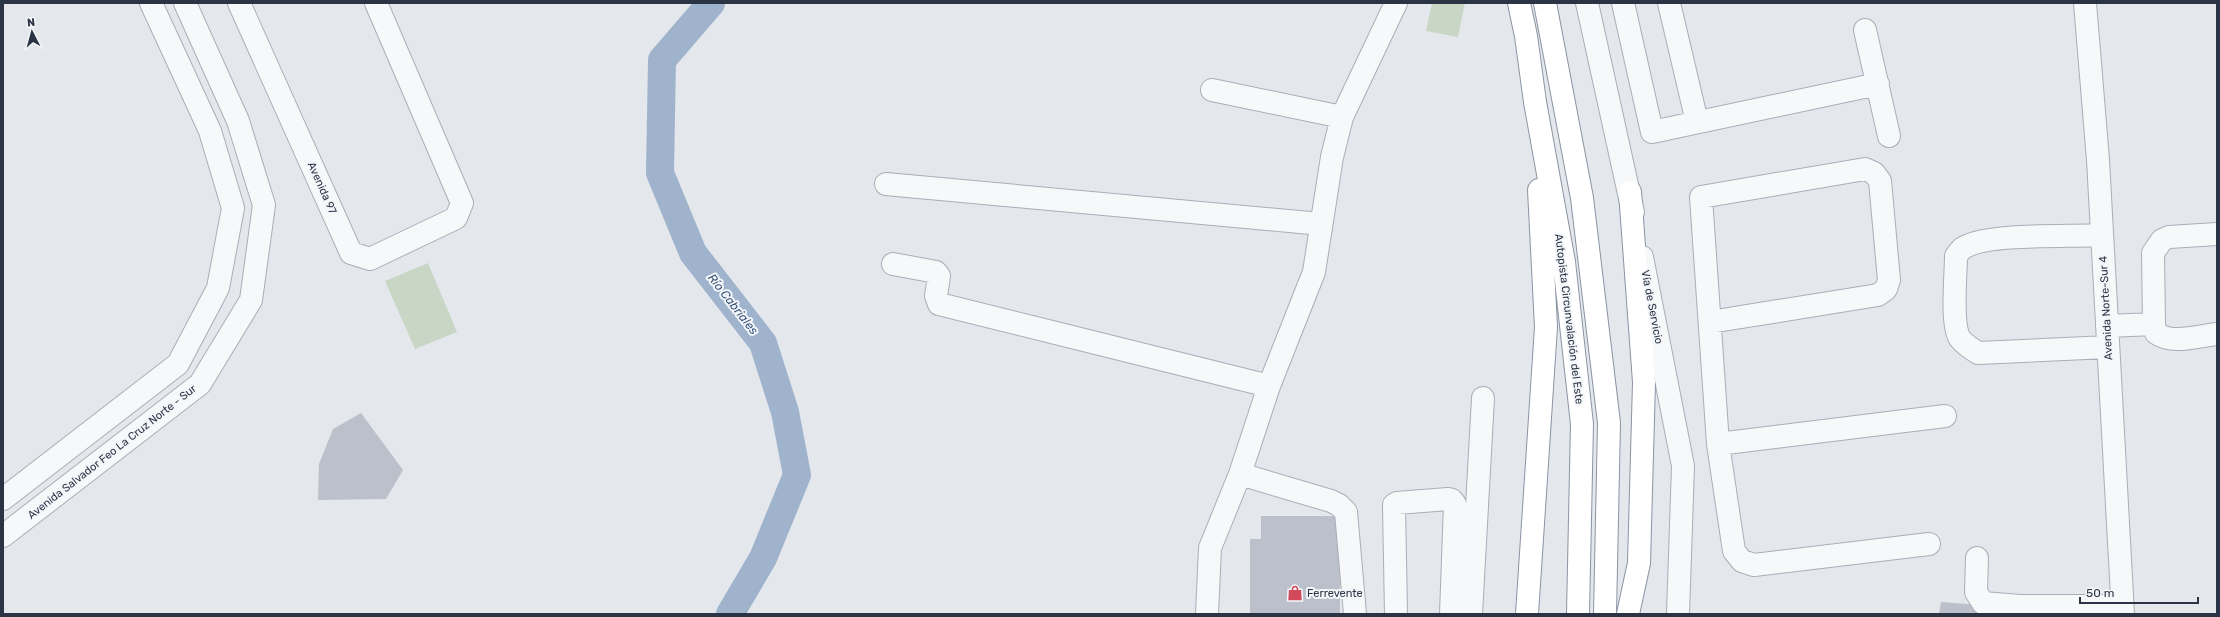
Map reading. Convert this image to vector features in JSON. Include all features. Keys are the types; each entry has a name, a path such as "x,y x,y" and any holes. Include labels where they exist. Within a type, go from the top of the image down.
{"highway":[{"name":"Autopista Circunvalación del Este","path":"1519,3 1526,36 1535,102 1564,262 1582,424 1578,614"},
{"path":"1545,3 1582,198 1609,423 1605,614"},
{"path":"1527,614 1546,327 1535,102"},
{"path":"1628,614 1638,562 1644,382 1630,192"}],"street":[{"path":"3,499 178,364 218,288 233,208 210,131 151,3"},
{"name":"Avenida Salvador Feo La Cruz Norte - Sur","path":"3,536 200,384 251,300 264,206 238,120 185,3"},
{"name":"Avenida 97","path":"239,3 351,253 370,259 456,218 462,204 376,3"},
{"path":"1207,614 1210,548 1240,474 1269,386 1314,272 1332,157 1342,118 1396,3"},
{"name":"Vía de Servicio","path":"1587,3 1630,192 1683,466 1678,614"},
{"path":"1623,3 1652,132 1878,84"},
{"path":"1669,3 1697,122"},
{"name":"Avenida Norte-Sur 4","path":"2085,3 2102,235 2122,610"},
{"path":"1865,30 1889,136"},
{"path":"1212,90 1342,118"},
{"path":"1710,322 1878,295 1886,289 1889,280 1880,181 1874,173 1865,169 1701,197 1718,444 1734,551 1742,561 1754,565 1930,544"},
{"path":"886,184 1321,224"},
{"path":"2217,234 2169,237 2162,240 2152,253 2154,324 2156,333 2162,337 2172,339 2217,334"},
{"path":"2102,235 2008,239 1987,241 1964,247 1956,256 1955,322 1959,337 1967,346 1978,353 2108,336 2154,324"},
{"path":"893,264 936,272 939,276 936,296 939,304 1269,386"},
{"path":"1471,614 1478,532 1484,398"},
{"path":"1718,444 1945,416"},
{"path":"1240,474 1331,501 1339,505 1346,512 1355,614"},
{"path":"1396,614 1394,505 1397,503 1452,500 1455,504 1455,533 1451,614"},
{"path":"1455,533 1478,532"},
{"path":"1977,558 1976,592 1983,603 2122,610"}],"green space":[{"path":"1432,3 1465,3 1458,37 1426,31"},
{"path":"428,263 457,332 415,349 385,281"}],"building":[{"path":"361,413 403,470 386,499 318,500 319,464 333,429"},
{"path":"1261,516 1340,516 1340,614 1250,614 1250,539 1261,539"},
{"path":"1941,602 2087,613 2087,614 1939,614"}],"waterway":[{"name":"Río Cabriales","path":"711,3 662,60 660,173 693,253 763,343 785,412 797,475 763,558 730,614"}],"place":[{"name":"Ferrevente","path":"1295,593"}]}
